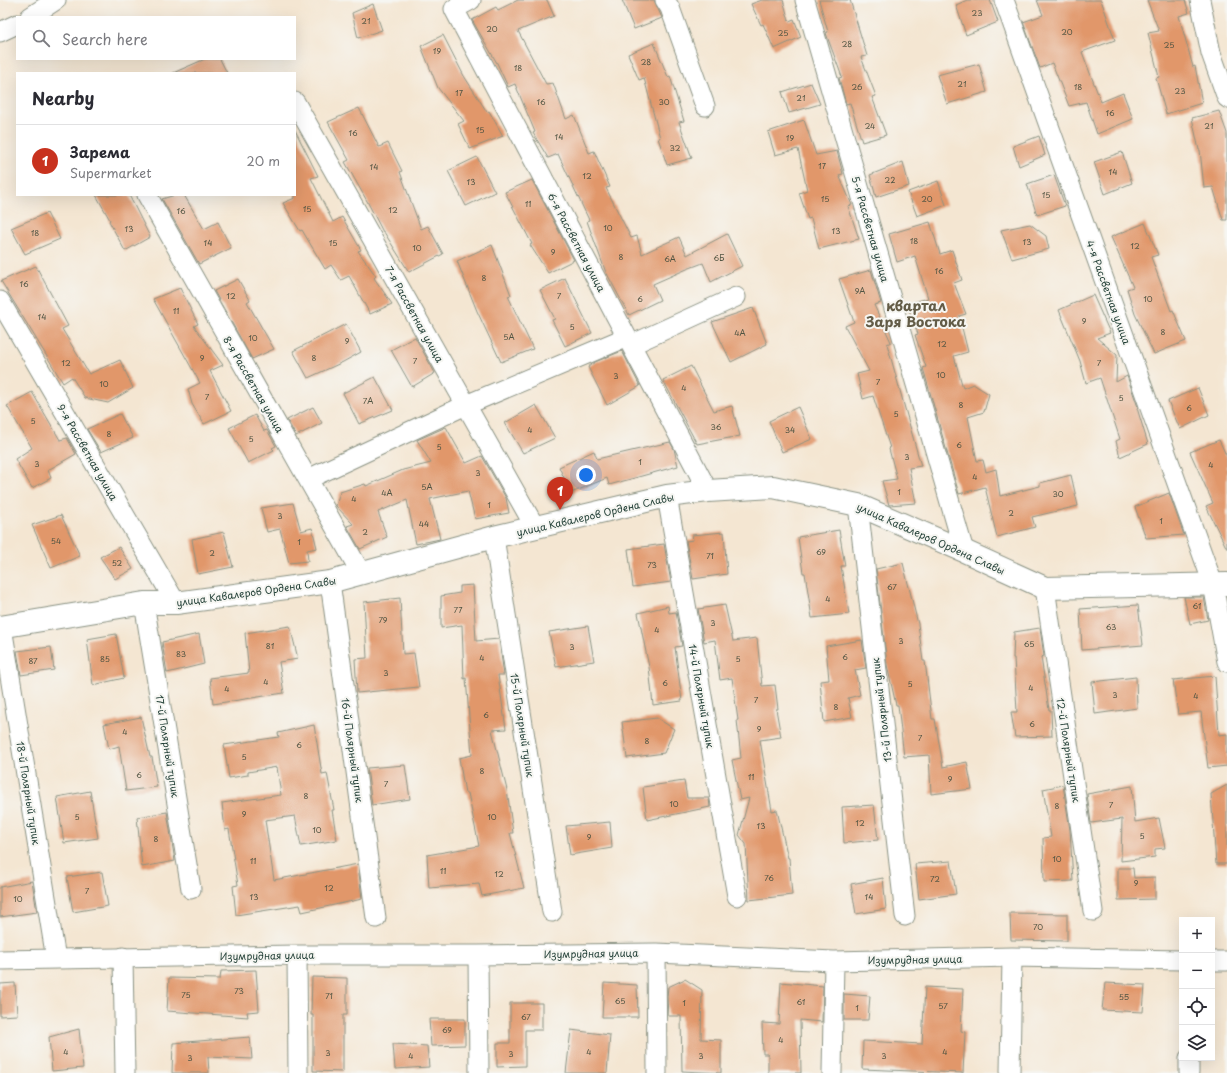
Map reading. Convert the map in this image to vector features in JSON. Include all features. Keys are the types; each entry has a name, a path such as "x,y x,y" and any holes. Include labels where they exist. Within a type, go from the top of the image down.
{"street":[{"path":"32,16 56,0"},
{"name":"6-я Рассветная улица","path":"471,0 454,9 708,491"},
{"path":"665,0 670,8 705,106"},
{"name":"5-я Рассветная улица","path":"805,0 964,551"},
{"name":"4-я Рассветная улица","path":"1004,0 1220,584 1227,662"},
{"path":"1200,0 1211,53 1227,98"},
{"path":"0,32 16,24"},
{"name":"7-я Рассветная улица","path":"296,104 535,527"},
{"name":"8-я Рассветная улица","path":"148,196 361,573"},
{"path":"308,478 466,404 629,341 736,297"},
{"name":"9-я Рассветная улица","path":"0,301 176,603"},
{"name":"улица Кавалеров Ордена Славы","path":"1,627 144,603 176,603 330,582 494,537 667,496 708,491 773,487 858,504 1045,588 1220,584"},
{"name":"14-й Полярный тупик","path":"667,496 737,896"},
{"name":"13-й Полярный тупик","path":"858,504 906,916"},
{"name":"15-й Полярный тупик","path":"494,537 552,912"},
{"name":"16-й Полярный тупик","path":"330,582 376,918"},
{"name":"12-й Полярный тупик","path":"1045,588 1093,911"},
{"name":"17-й Полярный тупик","path":"144,603 191,889"},
{"name":"18-й Полярный тупик","path":"1,627 56,959"},
{"path":"656,953 657,1073"},
{"name":"Изумрудная улица","path":"0,960 297,955 656,953 834,961 1012,957 1179,960"},
{"path":"297,955 298,1073"},
{"path":"478,955 479,1073"},
{"path":"123,957 125,1073"},
{"path":"1010,1073 1012,957"},
{"path":"832,1073 834,961"},
{"path":"1215,961 1227,961"},
{"path":"1189,1061 1189,1073"}],"building":[{"path":"518,0 547,0 554,16 518,31 546,84 553,83 566,119 574,115 589,153 594,151 610,187 606,188 631,238 637,236 642,254 679,237 687,255 727,234 742,266 711,282 703,263 687,269 653,284 660,300 629,315 605,270 587,221 589,220 558,154 548,158 533,133 535,132 515,84 508,87 497,63 472,20 496,7 498,10"},
{"path":"622,0 654,0 662,18 634,29"},
{"path":"762,0 783,0 789,21 794,19 801,37 774,49 763,24 761,25 751,4"},
{"path":"819,0 850,0 867,56 861,57 876,96 872,97 886,135 862,142 850,103 846,104 839,78 842,77 826,33 828,32"},
{"path":"967,0 990,0 998,22 966,35 956,5"},
{"path":"1037,0 1101,0 1115,40 1082,52 1101,102 1123,93 1133,119 1097,134 1086,102 1069,106 1052,63 1040,68 1023,22 1043,15"},
{"path":"1147,0 1185,0 1189,13 1179,16 1193,67 1195,66 1202,103 1166,114 1156,78 1159,77 1148,33 1159,31"},
{"path":"373,4 382,30 358,38 352,13"},
{"path":"443,35 464,76 487,112 489,111 503,136 470,149 458,124 464,121 438,88 421,46"},
{"path":"654,43 668,77 670,76 684,121 679,122 692,158 667,165 658,138 660,138 644,78 639,80 628,54"},
{"path":"203,60 220,60 226,72 175,72"},
{"path":"979,64 987,92 947,104 937,75"},
{"path":"811,83 820,104 789,113 782,92"},
{"path":"359,108 379,147 388,143 402,171 400,172 421,229 428,226 443,254 409,272 383,232 345,162 349,160 328,122"},
{"path":"1219,111 1227,133 1227,220 1223,220 1213,187 1204,188 1200,150 1192,118"},
{"path":"804,120 816,155 837,151 843,174 839,175 852,205 848,206 859,239 819,249 811,218 808,219 799,193 807,190 798,149 775,155 768,132"},
{"path":"296,132 318,176 311,178 333,222 342,217 361,250 358,251 376,276 374,278 392,304 370,314 349,276 341,280 331,265 325,269 302,230 300,231 283,203 295,198"},
{"path":"1039,136 1045,155 1019,166 1013,146"},
{"path":"1122,152 1132,183 1105,194 1094,162"},
{"path":"477,157 495,192 466,206 448,171"},
{"path":"903,162 909,186 876,197 870,175"},
{"path":"1054,175 1065,206 1037,215 1027,184"},
{"path":"532,180 574,260 548,273 530,245 532,244 505,192"},
{"path":"938,181 946,205 917,216 908,192"},
{"path":"97,196 130,196 150,237 125,251 109,221 110,220"},
{"path":"172,196 185,196 204,229 218,222 231,248 199,264 162,199"},
{"path":"47,213 60,239 25,254 11,228"},
{"path":"930,222 940,254 952,250 962,280 954,283 966,314 959,316 968,352 954,356 963,388 973,384 989,394 984,412 968,417 977,461 983,460 986,472 996,469 1000,496 1040,486 1040,483 1071,475 1078,506 1032,517 1035,527 997,537 985,487 959,494 923,368 926,367 915,335 918,334 907,304 928,298 915,256 897,262 889,234"},
{"path":"1145,223 1158,255 1151,257 1171,311 1173,310 1186,341 1154,354 1135,314 1127,289 1133,287 1111,237"},
{"path":"1030,224 1046,236 1049,249 1012,259 1001,230"},
{"path":"492,245 511,295 508,296 533,349 501,362 477,311 457,261"},
{"path":"36,266 68,326 62,329 89,374 120,360 133,388 108,403 85,398 72,377 63,383 1,281"},
{"path":"871,270 881,303 874,305 891,342 887,344 921,466 909,468 916,503 889,505 882,481 897,479 890,448 873,396 863,399 857,374 869,371 845,326 854,322 839,279"},
{"path":"565,278 592,333 565,346 552,320 555,319 540,290"},
{"path":"238,279 250,300 247,302 274,349 252,359 214,291"},
{"path":"180,288 198,324 194,326 223,365 210,371 231,411 204,424 192,404 188,389 200,383 153,299"},
{"path":"1093,295 1110,333 1097,338 1117,355 1116,382 1127,376 1138,407 1137,408 1148,444 1120,457 1116,441 1120,439 1100,378 1086,383 1080,361 1059,310"},
{"path":"753,308 767,344 731,362 712,322"},
{"path":"346,324 361,352 308,378 293,351"},
{"path":"415,337 435,373 412,387 391,350"},
{"path":"622,351 640,386 607,405 588,367 595,362"},
{"path":"691,366 714,411 732,406 740,436 697,444 663,380"},
{"path":"375,377 393,410 359,424 343,393"},
{"path":"1198,388 1209,415 1180,429 1168,401"},
{"path":"32,392 60,440 67,438 76,454 48,470 51,478 32,488 15,459 32,448 7,406"},
{"path":"536,405 555,438 523,453 505,423"},
{"path":"313,407 322,423 296,436 287,420"},
{"path":"798,407 812,439 782,452 769,421"},
{"path":"120,414 133,438 101,452 87,429"},
{"path":"255,415 264,431 267,430 276,446 272,448 274,450 248,463 229,428"},
{"path":"446,427 466,463 482,456 506,498 509,513 475,519 468,491 430,499 440,539 416,544 407,500 378,512 387,537 360,549 347,526 353,524 336,506 340,492 365,484 366,486 403,470 431,463 417,440"},
{"path":"1219,440 1227,457 1227,549 1206,506 1213,503 1190,452"},
{"path":"670,442 674,449 678,466 609,485 607,478 571,493 559,467 594,451 597,459"},
{"path":"1169,493 1184,535 1146,538 1135,507"},
{"path":"293,503 301,531 312,528 317,548 307,550 308,561 289,563 280,529 267,532 261,508"},
{"path":"61,515 80,556 51,568 32,525"},
{"path":"839,530 845,566 841,566 849,614 812,618 805,573 803,573 798,537"},
{"path":"224,532 233,567 198,574 192,539"},
{"path":"724,532 727,574 693,579 686,541 693,540 692,535"},
{"path":"664,544 671,582 633,587 628,549"},
{"path":"119,547 133,569 115,579 100,557"},
{"path":"903,563 918,624 923,661 925,661 932,719 935,719 943,767 967,762 972,789 931,794 929,755 904,757 898,705 896,705 887,665 876,569"},
{"path":"473,585 476,641 499,639 504,675 498,675 506,729 492,730 507,790 513,833 510,833 524,888 482,896 479,884 429,888 427,855 479,846 468,793 465,793 459,758 472,755 466,678 464,679 462,625 441,628 441,596 460,593 460,586"},
{"path":"1184,597 1204,597 1208,620 1190,624"},
{"path":"400,598 403,654 414,653 419,687 357,693 355,659 367,658 364,602"},
{"path":"725,605 733,641 757,638 762,686 775,685 778,709 776,709 781,737 760,740 772,811 777,810 789,858 792,895 749,900 746,844 739,835 749,798 740,800 732,760 741,758 738,720 732,678 720,680 715,640 704,642 698,609"},
{"path":"1138,605 1143,645 1082,650 1080,609"},
{"path":"668,606 669,613 676,612 682,646 675,647 682,701 653,705 649,667 638,613"},
{"path":"290,626 298,659 279,662 284,693 213,704 210,678 249,673 245,633"},
{"path":"588,626 594,661 556,667 549,632"},
{"path":"1040,628 1044,656 1041,657 1049,710 1051,710 1052,736 1015,737 1011,712 1017,712 1013,658 1014,632"},
{"path":"116,634 124,678 93,685 87,639"},
{"path":"199,634 204,664 167,673 162,642"},
{"path":"862,640 866,668 855,670 860,695 848,698 852,717 824,722 820,681 829,680 826,646"},
{"path":"51,647 54,670 21,675 17,651"},
{"path":"1215,676 1219,735 1227,734 1227,766 1208,768 1201,712 1178,714 1173,680"},
{"path":"1136,677 1137,708 1095,714 1092,682"},
{"path":"141,717 150,757 152,757 157,787 126,791 119,746 109,749 104,724"},
{"path":"657,718 674,729 664,753 627,758 622,722"},
{"path":"314,725 322,774 327,773 334,810 332,810 337,840 301,846 295,816 265,820 274,880 358,864 362,899 302,912 300,905 236,915 233,886 238,885 229,829 225,830 222,803 281,795 277,767 248,772 248,775 229,778 224,745 279,737 278,733"},
{"path":"405,765 410,799 372,805 367,768"},
{"path":"684,781 687,798 709,798 710,807 647,820 643,787"},
{"path":"1063,785 1070,830 1073,881 1044,882 1043,838 1051,837 1043,789"},
{"path":"1227,785 1227,864 1216,864 1211,794"},
{"path":"1132,786 1135,822 1159,818 1165,848 1155,849 1155,857 1121,861 1122,819 1091,823 1087,794"},
{"path":"90,791 98,838 64,843 57,797"},
{"path":"874,805 878,840 844,843 842,807"},
{"path":"167,812 175,861 142,867 137,817"},
{"path":"610,822 612,848 570,855 566,826"},
{"path":"951,861 956,894 919,899 915,864"},
{"path":"1118,868 1133,868 1134,878 1155,877 1155,899 1118,900"},
{"path":"102,872 108,906 73,912 67,877"},
{"path":"883,878 886,909 856,914 851,884"},
{"path":"32,881 37,912 0,917 0,887"},
{"path":"1010,913 1067,914 1067,941 1011,940"},
{"path":"256,970 259,1011 247,1012 248,1017 167,1011 169,978 220,979 221,971"},
{"path":"312,977 347,978 347,1015 343,1015 343,1072 313,1071 313,1015 311,1015"},
{"path":"685,979 702,990 701,1039 721,1040 721,1073 682,1071 681,1016 668,1016 667,997 668,987"},
{"path":"781,982 823,986 822,1022 800,1020 801,1073 768,1073 768,1054 763,1054 762,1023 779,1024"},
{"path":"15,983 17,1015 0,1016 0,984"},
{"path":"604,983 637,985 638,1017 602,1017"},
{"path":"1105,983 1145,985 1143,1012 1102,1010"},
{"path":"925,987 963,989 961,1031 965,1032 963,1073 862,1069 863,1041 922,1044"},
{"path":"844,994 870,996 868,1020 844,1020"},
{"path":"510,1003 542,1003 542,1030 525,1030 525,1066 497,1067 497,1043 510,1043"},
{"path":"429,1019 465,1019 465,1045 431,1046"},
{"path":"79,1029 83,1068 52,1071 49,1037"},
{"path":"571,1030 610,1035 607,1073 566,1073"},
{"path":"250,1037 252,1059 208,1057 209,1073 172,1073 173,1043"},
{"path":"393,1044 427,1046 429,1067 395,1069"}],"place":[{"name":"Зарема","path":"560,510"}],"district":[{"name":"квартал Заря Востока","path":"916,314"}]}
